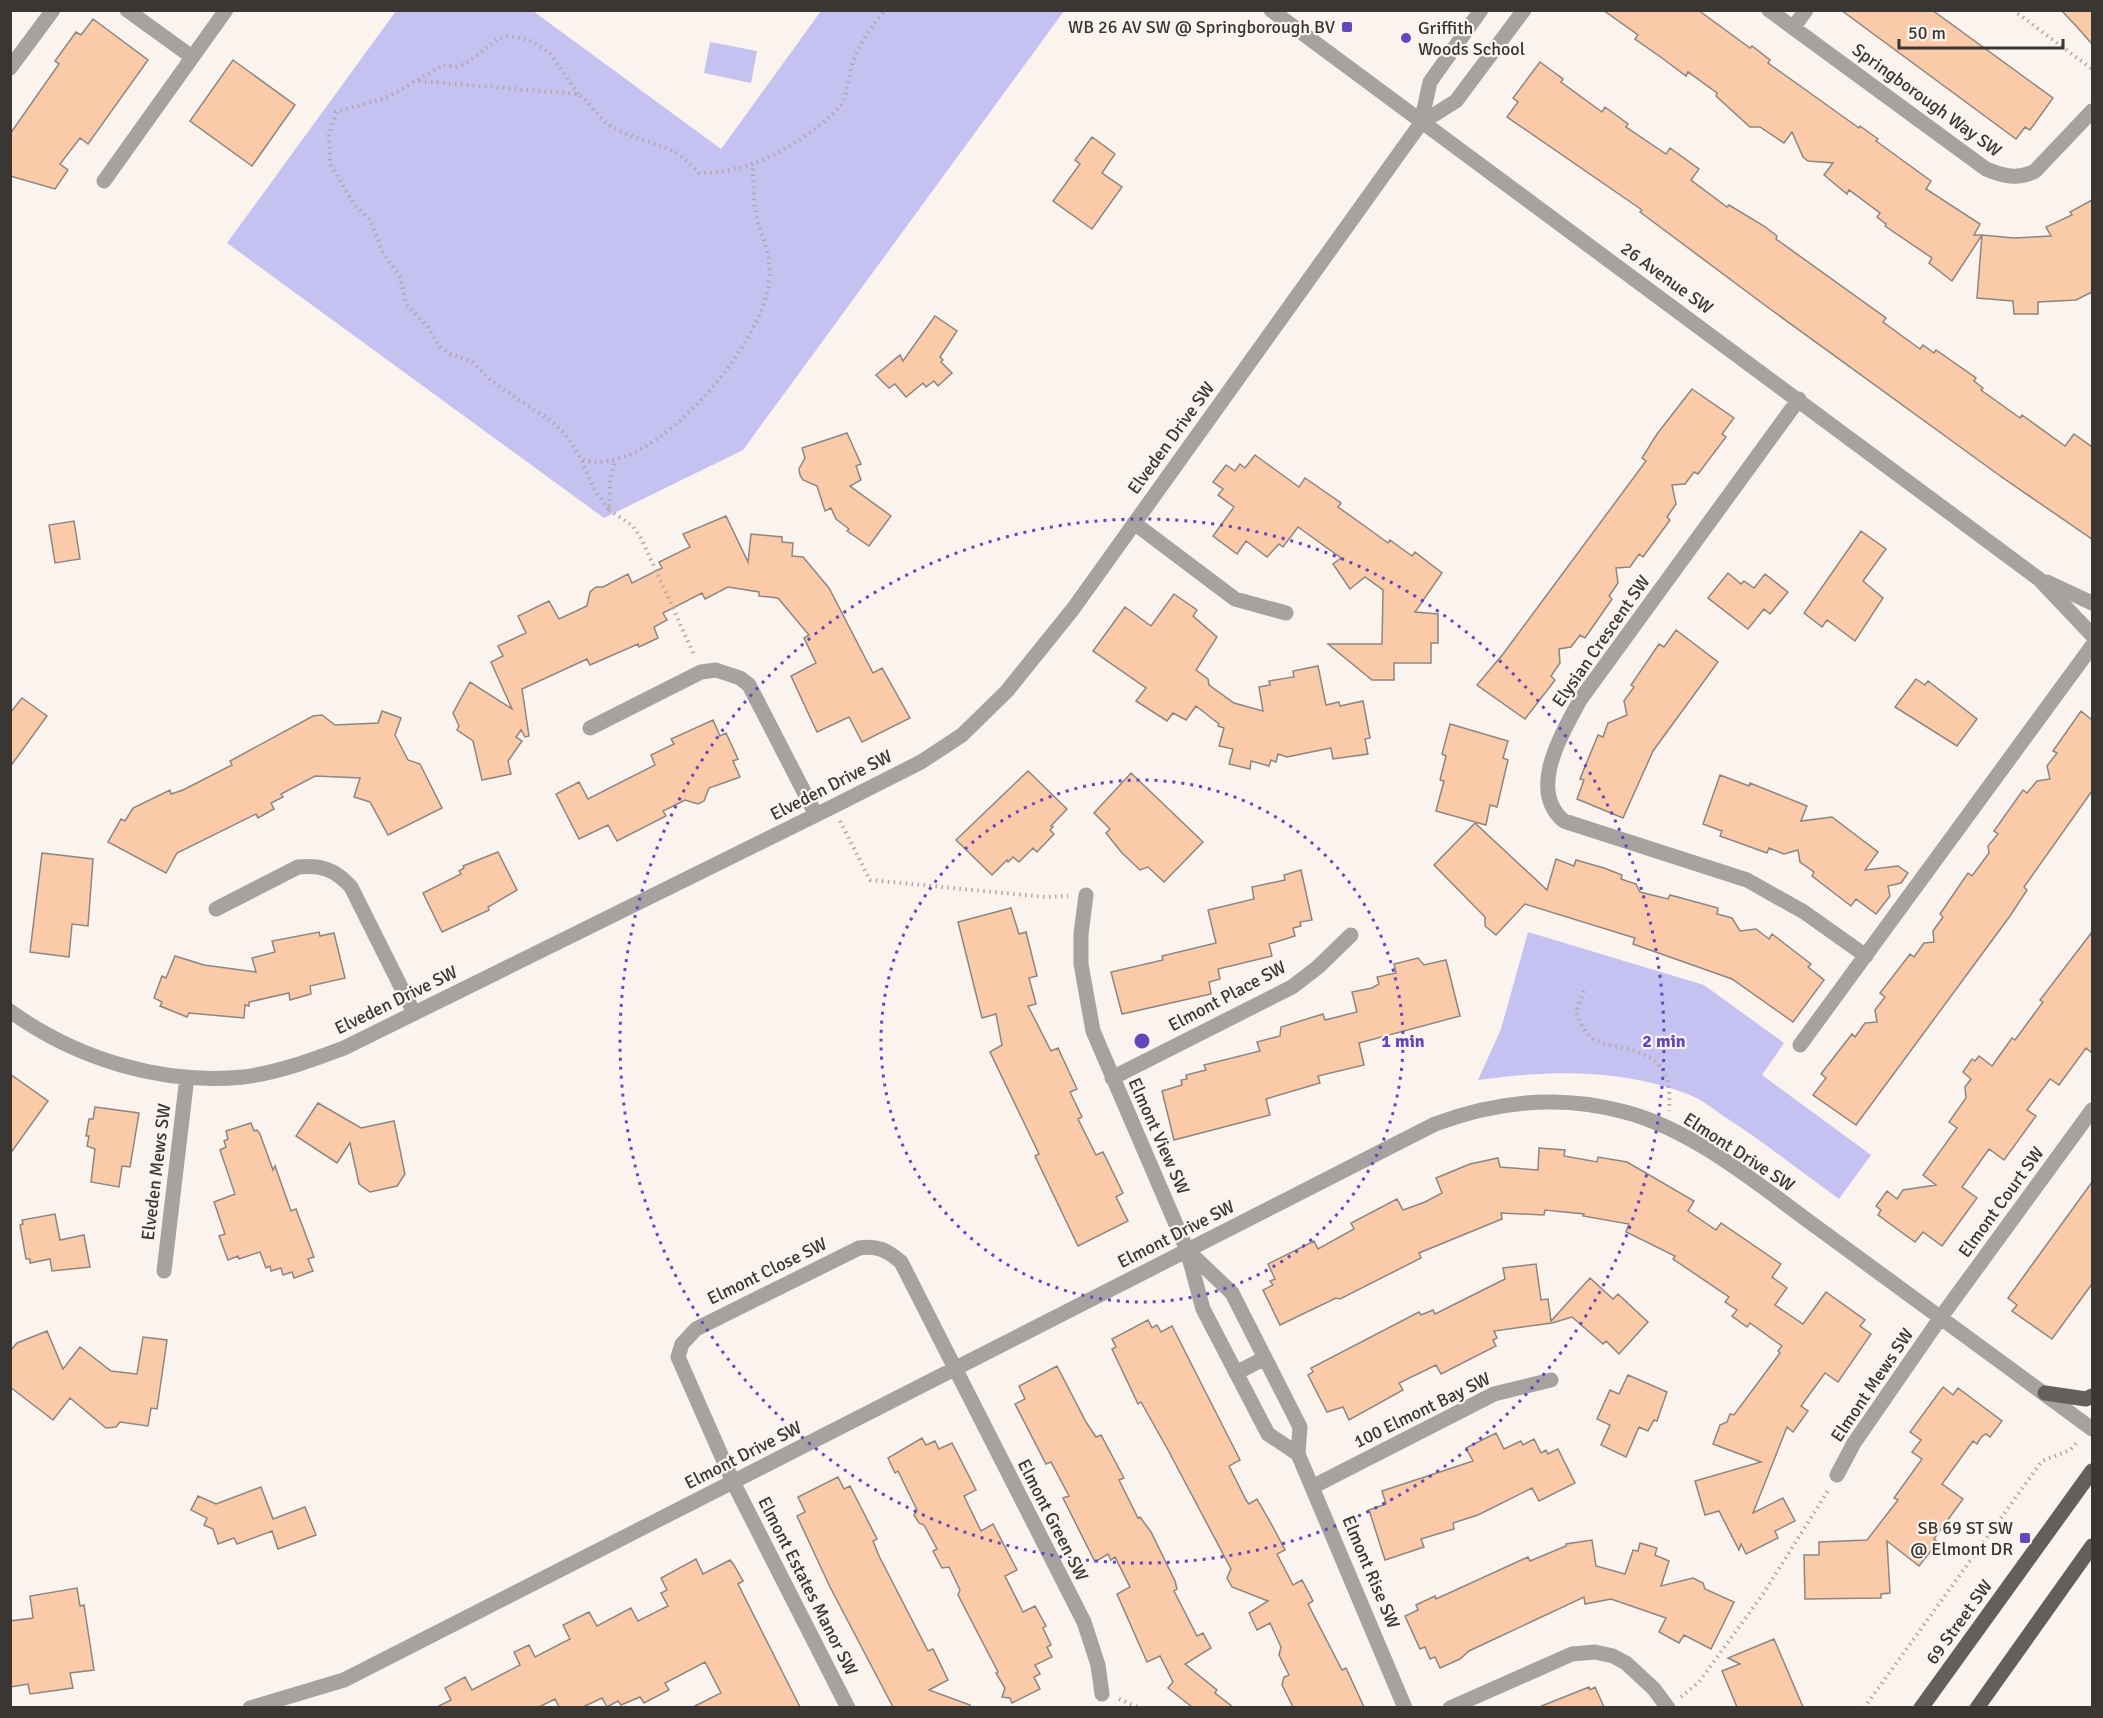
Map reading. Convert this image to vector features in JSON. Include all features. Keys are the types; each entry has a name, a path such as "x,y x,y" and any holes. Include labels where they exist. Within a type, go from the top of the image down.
{"main road":[{"path":"2045,1394 2086,1399 2092,1396"},
{"name":"69 Street SW","path":"1921,1707 2092,1471"},
{"path":"1977,1707 2092,1546"}],"street":[{"path":"10,68 52,10"},
{"path":"127,10 192,57"},
{"path":"104,181 226,10"},
{"name":"26 Avenue SW","path":"1271,10 2039,579 2092,635"},
{"path":"1421,123 1430,82 1481,10"},
{"path":"1421,123 1456,101 1524,10"},
{"name":"Springborough Way SW","path":"1769,10 1986,169 2006,177 2028,175 2035,171 2092,111"},
{"path":"1793,28 1806,10"},
{"name":"Elveden Drive SW","path":"10,1011 48,1034 94,1056 187,1077 243,1077 287,1067 344,1048 921,762 969,729 1044,646 1421,123"},
{"name":"Elysian Crescent SW","path":"1799,399 1580,700 1555,754 1546,788 1550,805 1564,821 1748,880 1804,912 1866,956"},
{"path":"1134,523 1235,599 1286,613"},
{"name":"26 Avenue SW","path":"2039,579 2092,603"},
{"path":"1800,1046 2092,646"},
{"path":"590,728 701,672 716,670 727,672 749,685 816,815"},
{"path":"216,909 298,867 312,866 331,870 340,875 351,887 414,1013"},
{"name":"Elmont View SW","path":"1086,895 1081,934 1083,983 1093,1031 1187,1250"},
{"name":"Elmont Place SW","path":"1112,1078 1292,987 1318,967 1351,934"},
{"name":"Elveden Mews SW","path":"164,1271 187,1077"},
{"name":"Elmont Drive SW","path":"250,1707 344,1680 1435,1124 1514,1102 1559,1101 1626,1112 1667,1129 1705,1149 1941,1317 2092,1429"},
{"name":"Elmont Court SW","path":"1941,1317 2092,1110"},
{"name":"Elmont Close SW","path":"733,1482 678,1357 682,1344 696,1329 859,1248 871,1246 884,1249 901,1262 954,1369"},
{"name":"Elmont Rise SW","path":"1187,1250 1232,1293 1300,1427 1298,1454"},
{"name":"Elmont Rise SW","path":"1187,1250 1203,1309 1268,1434 1298,1454 1314,1486 1405,1707"},
{"name":"Elmont Mews SW","path":"1837,1475 1854,1443 1941,1317"},
{"path":"1236,1373 1265,1358"},
{"name":"Elmont Green SW","path":"954,1369 1084,1622 1098,1665 1102,1694"},
{"name":"100 Elmont Bay SW","path":"1314,1486 1494,1394 1551,1380"},
{"name":"Elmont Estates Manor SW","path":"733,1482 848,1707"},
{"path":"1450,1707 1572,1654 1595,1652 1613,1656 1626,1663 1672,1704"}],"path":[{"path":"701,672 642,540 633,526 609,510 595,490 582,460 566,435 551,421 491,381 472,362 450,354 440,347 428,327 406,304 400,277 382,251 369,220 354,204 330,164 329,136 336,111 386,98 443,65 456,67 468,62 498,38 510,36 529,40 550,53 578,94 591,103 600,117 612,127 644,142 672,150 699,173 715,173 753,164 795,144 841,105 852,66 870,27 886,10"},
{"path":"2013,10 2092,69"},
{"path":"418,81 578,94"},
{"path":"582,460 595,464 615,462 649,446 688,414 726,367 760,316 769,281 768,249 757,218 753,164"},
{"path":"609,510 610,480 615,462"},
{"path":"846,838 870,880 1045,897 1086,895"},
{"path":"1584,991 1576,1012 1583,1029 1598,1042 1645,1055 1657,1062 1666,1075 1671,1089 1667,1129"},
{"path":"1864,1707 2042,1461 2070,1450"},
{"path":"1672,1704 1699,1682 1763,1594 1837,1475"},
{"path":"1102,1694 1140,1707"}],"shaded area":[{"path":"396,11 533,11 721,149 821,11 1064,11 743,450 604,518 227,243"},
{"path":"710,42 757,51 751,83 704,73"},
{"path":"1528,932 1704,985 1784,1043 1762,1075 1871,1155 1839,1199 1705,1103 1665,1086 1612,1076 1558,1073 1478,1080 1501,1029"}],"building":[{"path":"1603,10 1698,10 1750,48 1752,46 1770,60 1768,63 1878,139 1876,141 1931,181 1926,189 1980,224 1974,235 1982,235 1952,281 1929,263 1932,258 1885,226 1886,224 1877,217 1880,213 1849,190 1847,194 1824,175 1833,163 1808,161 1803,157 1792,132 1784,143 1760,127 1750,127 1716,96 1717,93 1688,72 1686,76 1635,39 1638,35"},
{"path":"1841,10 1932,10 2053,98 2030,130 2025,127 2016,139"},
{"path":"2061,10 2092,10 2092,44 2077,27"},
{"path":"93,19 148,60 88,144 80,138 60,164 68,170 55,189 10,176 10,134 59,64 55,61 76,32 81,35"},
{"path":"233,60 295,105 252,166 190,121"},
{"path":"1540,62 1563,79 1561,82 1602,112 1605,107 1628,124 1626,127 1666,154 1670,148 1699,169 1691,180 1727,207 1729,205 1764,226 1777,236 1776,239 1886,318 1883,322 1920,349 1923,345 1934,353 1936,350 1976,378 1974,381 1983,388 1981,390 2020,418 2022,415 2065,446 2074,434 2092,447 2092,539 2003,478 1766,306 1640,212 1642,210 1507,117 1518,102 1513,98"},
{"path":"1092,137 1115,154 1102,173 1122,187 1092,229 1053,201 1080,164 1075,160"},
{"path":"2092,200 2092,292 2076,300 2038,302 2038,314 2014,314 2013,301 1977,298 1982,235 2014,238 2051,236 2046,227 2072,215 2070,212"},
{"path":"935,316 957,331 940,357 943,360 941,362 952,373 938,386 934,381 926,387 923,383 906,397 895,384 889,388 876,375 900,355 903,361"},
{"path":"1692,389 1734,418 1722,434 1726,437 1698,474 1694,472 1685,484 1672,485 1676,504 1667,517 1670,520 1643,557 1639,554 1630,567 1616,568 1618,583 1609,596 1612,599 1585,638 1580,635 1571,647 1559,649 1560,663 1551,676 1555,680 1525,719 1477,685 1503,654 1646,461 1642,458 1657,434"},
{"path":"847,433 861,464 856,466 861,480 850,486 891,516 869,546 847,531 849,529 836,519 831,508 825,511 817,486 803,480 800,475 799,469 805,458 802,448"},
{"path":"1255,455 1299,487 1305,478 1341,503 1338,507 1388,543 1390,540 1412,556 1415,552 1442,573 1415,612 1438,614 1438,643 1431,643 1431,663 1394,663 1394,680 1372,680 1328,644 1382,644 1383,590 1365,577 1350,589 1333,564 1341,558 1298,527 1283,547 1279,544 1267,557 1246,541 1237,554 1213,536 1234,507 1218,495 1223,489 1213,482 1226,465 1235,471 1240,464 1245,468"},
{"path":"726,516 748,562 751,534 782,537 782,542 793,543 792,556 803,557 829,588 873,673 882,668 910,718 862,742 849,717 817,732 791,676 816,663 804,638 809,635 778,598 759,596 759,592 728,587 705,599 702,593 663,613 667,620 654,627 658,638 639,647 638,644 590,665 587,659 522,689 529,736 525,737 521,730 516,737 522,741 508,761 511,774 482,780 473,741 457,730 459,726 453,713 470,682 512,709 491,662 503,656 498,646 526,633 518,616 549,601 559,619 587,606 590,592 596,587 603,587 628,574 632,583 662,568 659,562 690,547 683,534"},
{"path":"74,521 80,559 55,563 49,525"},
{"path":"1861,531 1886,549 1863,581 1883,598 1855,641 1827,620 1822,627 1804,613"},
{"path":"1728,573 1741,584 1744,581 1754,588 1765,574 1788,592 1770,614 1764,609 1748,629 1708,598"},
{"path":"1174,594 1197,610 1193,616 1217,637 1196,670 1208,679 1209,685 1234,703 1263,711 1259,687 1270,685 1269,681 1294,677 1293,671 1318,666 1326,705 1339,702 1340,706 1363,701 1370,738 1365,739 1368,754 1333,759 1331,748 1287,757 1278,754 1276,762 1271,760 1269,766 1251,761 1250,769 1229,764 1233,749 1219,746 1224,728 1218,726 1219,724 1196,706 1186,720 1173,713 1167,721 1136,701 1146,688 1093,651 1125,607 1151,626"},
{"path":"1676,630 1718,662 1653,751 1623,818 1577,799 1584,780 1580,779 1598,735 1603,737 1608,723 1627,715 1624,701 1634,687 1631,685 1659,644 1664,647"},
{"path":"1916,679 1925,685 1928,681 1977,719 1957,746 1895,707"},
{"path":"22,698 47,716 10,767 10,713"},
{"path":"382,711 401,718 395,735 408,760 420,764 442,808 388,835 370,802 354,797 360,778 315,776 281,794 283,797 271,803 274,809 258,818 256,814 177,853 166,873 108,842 121,819 125,821 133,808 170,790 171,794 183,790 232,765 230,761 313,716 322,715 335,725 378,723"},
{"path":"2081,711 2092,720 2092,791 2024,887 2027,890 2010,916 1856,1125 1813,1095 1826,1078 1821,1074 1852,1034 1855,1037 1865,1023 1877,1022 1875,1010 1885,997 1880,993 1910,954 1914,957 1924,943 1934,942 1933,931 1943,917 1940,914 1968,873 1972,876 1989,853 1988,846 1998,834 1994,831 2023,790 2027,793 2037,781 2050,779 2047,766 2057,753 2053,751"},
{"path":"713,720 720,736 726,733 738,759 733,761 740,777 709,788 704,801 698,804 685,800 663,811 666,816 617,841 608,825 579,839 556,794 579,782 588,799 655,765 651,755 674,744 671,739"},
{"path":"1450,724 1508,741 1503,758 1508,760 1497,807 1490,805 1486,825 1436,811 1444,781 1440,780 1446,756 1442,754"},
{"path":"1028,771 1067,809 1051,826 1053,827 1050,830 1054,834 1037,852 1033,848 1019,862 1013,857 1008,862 1007,860 992,875 956,840"},
{"path":"1131,773 1203,842 1164,882 1148,867 1140,870 1122,853 1106,833 1110,829 1094,813"},
{"path":"1720,775 1749,786 1750,783 1807,806 1801,821 1832,817 1878,852 1865,870 1898,866 1908,873 1901,883 1888,886 1890,896 1876,914 1856,899 1851,906 1812,876 1814,872 1800,862 1798,850 1784,854 1769,848 1767,853 1720,836 1722,831 1703,824"},
{"path":"1475,823 1547,890 1556,859 1574,866 1576,860 1604,868 1622,875 1621,879 1636,884 1640,892 1668,899 1670,895 1718,908 1717,914 1732,918 1740,931 1756,929 1769,939 1772,934 1811,964 1808,967 1824,980 1793,1022 1732,979 1633,944 1635,938 1525,904 1496,935 1485,926 1485,917 1434,865"},
{"path":"498,852 517,890 488,907 489,910 442,932 423,893 461,874 459,871 464,868 463,866"},
{"path":"42,853 93,859 88,926 72,924 69,957 30,952"},
{"path":"1301,870 1312,920 1300,922 1301,926 1293,928 1295,936 1269,944 1272,956 1218,969 1220,979 1209,982 1211,994 1122,1014 1111,972 1163,960 1162,956 1216,943 1208,910 1254,899 1252,887 1285,880 1284,875"},
{"path":"1011,908 1019,934 1026,932 1037,976 1029,978 1036,1004 1028,1006 1051,1051 1058,1048 1077,1089 1070,1092 1082,1117 1078,1119 1096,1155 1103,1152 1123,1193 1116,1197 1128,1221 1078,1246 1035,1156 1039,1154 990,1052 1002,1045 996,1014 982,1018 958,922"},
{"path":"319,932 320,936 334,933 345,978 310,986 311,994 290,1000 289,993 249,1002 249,1006 245,1005 244,1018 189,1013 187,1017 160,1006 162,1002 154,998 162,976 166,978 175,956 204,965 256,972 252,958 275,952 272,941"},
{"path":"2092,932 2092,1053 2086,1048 2059,1085 2050,1079 2027,1110 2036,1116 2004,1160 1989,1149 1962,1187 1977,1198 1942,1246 1923,1232 1915,1242 1878,1215 1881,1210 1876,1206 1887,1191 1897,1199 1903,1190 1936,1185 1923,1175 1957,1128 1949,1122 1966,1098 1965,1087 1971,1079 1963,1072 1972,1059 1975,1061 1979,1056 1992,1066 2012,1038 2015,1040 2043,1002 2040,1000"},
{"path":"1418,958 1424,965 1446,960 1460,1016 1359,1043 1364,1065 1318,1076 1320,1083 1266,1099 1270,1115 1174,1140 1162,1091 1182,1085 1181,1080 1187,1079 1186,1075 1206,1070 1204,1065 1260,1051 1257,1042 1280,1036 1281,1027 1323,1014 1325,1020 1357,1012 1352,992 1372,988 1379,984 1377,977 1396,973 1394,964"},
{"path":"10,1074 48,1101 10,1154"},
{"path":"318,1103 361,1128 394,1121 405,1174 397,1186 370,1192 359,1184 350,1143 337,1163 296,1136"},
{"path":"95,1107 139,1113 130,1167 122,1166 119,1187 91,1182 95,1149 87,1146 89,1136 86,1136 89,1119 93,1119"},
{"path":"251,1123 254,1131 257,1130 260,1134 273,1170 275,1166 291,1211 296,1209 314,1257 308,1259 313,1271 294,1278 292,1272 283,1275 281,1268 271,1271 270,1266 266,1268 260,1252 228,1260 219,1236 225,1234 214,1202 235,1194 220,1150 226,1147 224,1141 228,1139 226,1131"},
{"path":"1539,1148 1565,1150 1564,1156 1597,1162 1598,1157 1627,1162 1694,1201 1688,1211 1716,1230 1721,1223 1781,1264 1772,1277 1787,1288 1775,1305 1803,1324 1826,1292 1865,1320 1860,1326 1871,1334 1838,1382 1825,1373 1801,1406 1808,1411 1793,1432 1787,1427 1753,1513 1783,1498 1795,1521 1775,1531 1778,1538 1746,1554 1741,1544 1739,1550 1719,1511 1705,1515 1695,1481 1761,1462 1713,1444 1720,1425 1727,1422 1730,1414 1734,1415 1780,1353 1778,1351 1782,1346 1750,1323 1747,1327 1732,1316 1737,1310 1725,1302 1729,1297 1673,1259 1675,1256 1626,1232 1629,1224 1583,1216 1584,1214 1545,1210 1544,1215 1501,1213 1502,1219 1419,1253 1421,1258 1340,1299 1336,1298 1280,1325 1263,1290 1273,1285 1270,1281 1275,1279 1268,1264 1314,1241 1318,1249 1354,1229 1351,1223 1397,1199 1403,1210 1425,1202 1442,1193 1436,1178 1470,1164 1498,1158 1500,1167 1538,1170"},
{"path":"2092,1182 2092,1284 2052,1339 2012,1311 2017,1305 2008,1298"},
{"path":"55,1214 60,1240 84,1235 90,1267 52,1271 50,1259 30,1263 30,1259 26,1259 20,1225 23,1224 22,1220"},
{"path":"1536,1264 1541,1300 1548,1299 1551,1321 1590,1278 1613,1299 1618,1294 1648,1322 1619,1354 1606,1341 1603,1344 1572,1317 1552,1323 1494,1331 1497,1338 1493,1340 1496,1346 1441,1374 1436,1365 1399,1383 1403,1390 1349,1420 1343,1407 1327,1412 1308,1375 1313,1372 1311,1368 1419,1312 1421,1315 1433,1310 1435,1314 1505,1279 1503,1268"},
{"path":"1148,1320 1152,1328 1157,1325 1161,1332 1172,1326 1240,1460 1229,1466 1246,1500 1249,1504 1257,1499 1273,1527 1285,1550 1277,1554 1293,1585 1302,1580 1313,1601 1308,1604 1342,1670 1346,1668 1364,1707 1293,1707 1282,1685 1284,1677 1289,1675 1279,1655 1281,1647 1270,1623 1257,1630 1249,1613 1268,1601 1232,1587 1227,1578 1231,1569 1141,1402 1138,1404 1112,1349 1116,1347 1112,1339"},
{"path":"47,1331 63,1369 80,1347 111,1371 137,1374 143,1337 167,1340 157,1409 151,1408 148,1426 120,1422 116,1427 106,1428 70,1398 53,1420 10,1387 10,1351 17,1343"},
{"path":"1057,1366 1086,1422 1096,1437 1101,1435 1124,1478 1119,1480 1138,1518 1140,1517 1151,1532 1175,1581 1177,1589 1174,1591 1197,1636 1203,1633 1211,1648 1185,1664 1217,1690 1215,1693 1233,1707 1192,1707 1168,1688 1173,1682 1160,1656 1147,1662 1117,1594 1130,1587 1115,1557 1111,1560 1108,1554 1095,1562 1063,1498 1069,1496 1051,1462 1046,1464 1015,1404 1025,1399 1019,1386"},
{"path":"1628,1375 1667,1392 1657,1421 1654,1420 1648,1431 1639,1427 1626,1457 1601,1445 1610,1425 1597,1419 1610,1390 1619,1394"},
{"path":"1943,1387 1953,1395 1958,1388 2002,1421 1990,1437 1986,1434 1982,1436 1977,1444 1973,1441 1942,1484 1963,1499 1934,1539 1938,1542 1919,1566 1887,1541 1890,1593 1881,1594 1881,1598 1805,1599 1804,1555 1819,1555 1819,1542 1867,1540 1898,1500 1894,1498 1922,1459 1912,1452 1921,1440 1910,1432"},
{"path":"1496,1433 1504,1449 1521,1441 1523,1445 1534,1439 1541,1453 1546,1450 1548,1454 1558,1449 1575,1483 1539,1501 1532,1488 1478,1515 1453,1523 1454,1529 1421,1539 1424,1547 1385,1560 1369,1510 1386,1504 1382,1491 1473,1461 1466,1448"},
{"path":"922,1438 926,1445 935,1441 939,1449 952,1443 976,1490 964,1496 981,1531 993,1524 1017,1570 1005,1576 1023,1612 1035,1606 1046,1626 1043,1628 1051,1645 1047,1647 1052,1657 1035,1665 1040,1674 1034,1677 1040,1689 1012,1703 1010,1698 1002,1697 1005,1688 958,1595 960,1590 949,1567 942,1568 933,1551 937,1549 924,1525 919,1523 914,1515 917,1510 898,1471 895,1473 888,1458"},
{"path":"838,1477 844,1489 850,1486 877,1539 873,1541 879,1556 928,1651 933,1649 948,1680 929,1690 970,1705 970,1707 893,1707 830,1587 797,1516 805,1512 798,1497"},
{"path":"261,1487 273,1519 305,1507 316,1535 278,1549 272,1531 237,1544 234,1538 218,1544 213,1529 204,1525 207,1518 191,1510 198,1496 216,1504"},
{"path":"1592,1540 1596,1566 1625,1574 1633,1550 1638,1551 1640,1543 1657,1548 1655,1555 1669,1561 1661,1586 1693,1578 1703,1583 1705,1589 1734,1602 1711,1649 1684,1635 1679,1643 1659,1632 1666,1618 1611,1599 1585,1604 1584,1597 1469,1651 1460,1659 1440,1668 1435,1657 1430,1659 1425,1647 1420,1649 1405,1616 1418,1610 1416,1605 1435,1596 1436,1599 1528,1557 1530,1561 1566,1546 1566,1544"},
{"path":"696,1559 703,1574 730,1560 734,1565 743,1581 738,1584 800,1707 693,1707 721,1693 705,1662 665,1683 669,1690 644,1703 640,1697 621,1705 618,1701 607,1707 602,1698 583,1707 559,1707 555,1699 539,1707 437,1707 451,1700 445,1688 465,1677 472,1690 520,1665 514,1652 529,1645 535,1657 570,1639 563,1625 589,1612 597,1626 631,1608 638,1621 668,1606 661,1593 667,1590 661,1578"},
{"path":"77,1588 80,1606 84,1605 94,1670 70,1673 73,1688 30,1694 28,1684 10,1687 10,1621 33,1618 30,1596"},
{"path":"1774,1639 1803,1707 1737,1707 1722,1671 1740,1664 1728,1658"},
{"path":"1589,1687 1590,1690 1595,1687 1604,1707 1539,1707"}],"place":[{"name":"WB 26 AV SW @ Springborough BV","path":"1347,27"},
{"name":"Griffith Woods School","path":"1406,38"},
{"name":"SB 69 ST SW @ Elmont DR","path":"2025,1538"}]}
